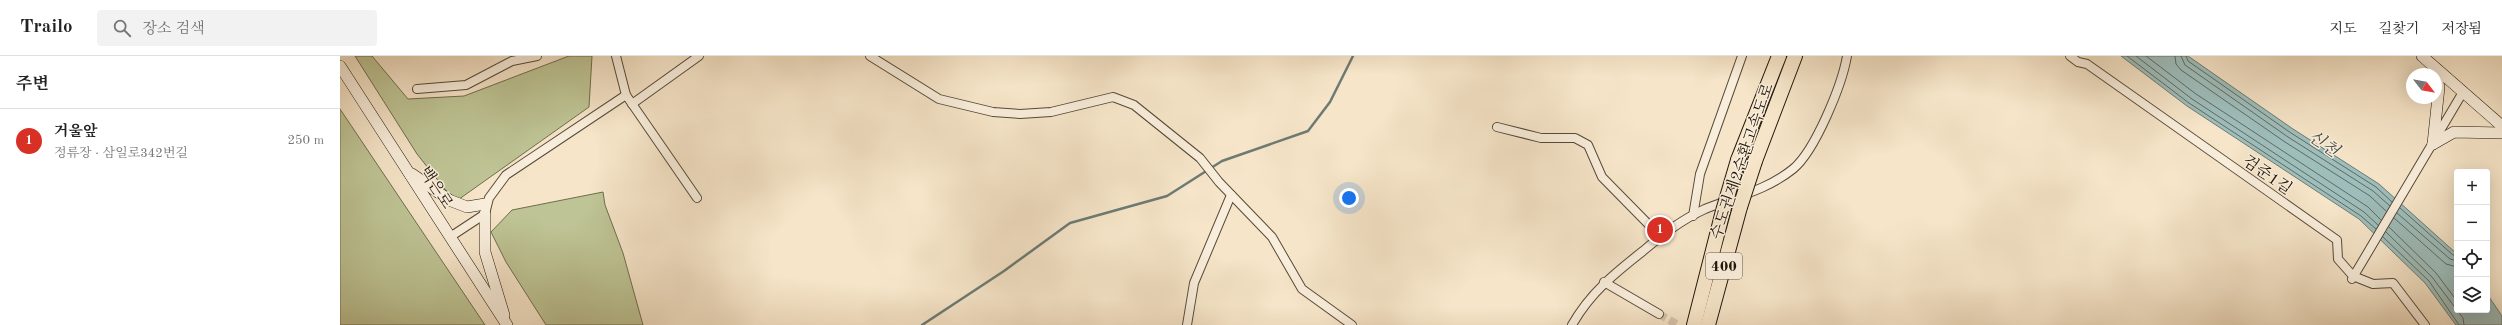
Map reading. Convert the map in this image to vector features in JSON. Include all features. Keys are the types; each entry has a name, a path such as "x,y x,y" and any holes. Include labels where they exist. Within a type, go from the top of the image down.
{"highway":[{"name":"수도권제2순환고속도로","path":"1694,325 1706,274 1738,160 1779,56"},
{"name":"수도권제2순환고속도로","path":"1708,325 1740,207 1755,161 1795,56"},
{"path":"1690,325 1706,274"}],"main road":[{"path":"2422,56 2433,68"},
{"name":"백은로","path":"340,66 507,325"},
{"path":"2442,75 2502,126"},
{"path":"2433,144 2437,104"},
{"path":"2433,144 2454,132 2502,133"},
{"path":"407,171 449,200 467,207 485,209 485,252 507,325"}],"street":[{"path":"417,89 466,85 512,61 537,56"},
{"path":"616,56 626,95 697,198"},
{"path":"632,104 699,56"},
{"path":"870,56 938,98 993,112 1020,114 1051,112 1113,97 1134,105 1200,158 1219,182 1272,237 1302,289 1352,325"},
{"path":"1693,216 1700,174 1742,56"},
{"path":"1572,325 1604,282 1660,236 1693,216 1771,184 1794,169 1817,136 1840,83 1847,56"},
{"name":"검준1길","path":"2070,56 2078,62 2087,64 2337,240 2338,259 2352,278 2373,284 2393,283 2425,325"},
{"path":"2352,278 2423,162 2463,92"},
{"path":"450,237 485,209 506,175 626,95"},
{"path":"1497,127 1542,138 1575,138 1588,145 1602,177 1660,236"},
{"path":"1186,325 1194,283 1231,195"},
{"path":"1604,282 1659,314"}],"green space":[{"path":"355,56 372,56 408,99 464,96 569,56 592,56 589,107 455,202 417,154"},
{"path":"340,109 485,325 340,325"},
{"path":"603,192 605,205 623,253 643,325 546,325 506,262 491,232 512,210"}],"water":[{"path":"2121,56 2188,56 2293,129 2379,184 2454,251 2454,313 2490,313 2490,298 2502,316 2502,325 2456,325 2425,283 2359,219 2187,106"}],"waterway":[{"path":"922,325 1004,271 1070,223 1167,196 1222,161 1308,131 1330,102 1353,56"}],"tunnel":[{"path":"1659,314 1678,325"}],"place":[{"name":"거울앞","path":"1660,230"}],"water label":[{"name":"신천","path":"2324,143"}]}
